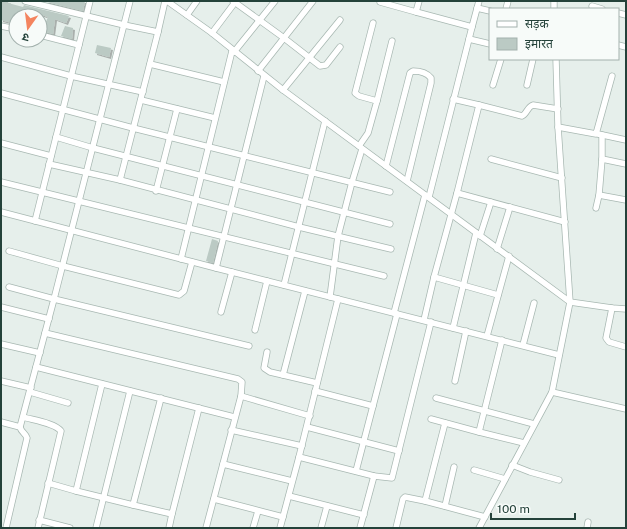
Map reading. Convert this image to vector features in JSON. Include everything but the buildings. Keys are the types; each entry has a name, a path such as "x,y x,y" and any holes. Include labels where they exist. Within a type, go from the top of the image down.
{"street":[{"path":"26,1 158,32"},
{"path":"35,221 90,1"},
{"path":"6,528 27,438 20,427 63,266 130,1"},
{"path":"120,180 166,1 212,33 264,76 570,302 626,309"},
{"path":"186,15 197,1"},
{"path":"212,33 235,1 320,66 324,66 340,47"},
{"path":"181,259 224,82 233,51 274,1"},
{"path":"258,71 313,1"},
{"path":"379,1 472,27"},
{"path":"416,12 419,1"},
{"path":"356,471 396,313 479,1"},
{"path":"592,6 599,8"},
{"path":"477,8 489,11"},
{"path":"283,90 340,20"},
{"path":"373,23 354,93 377,101"},
{"path":"48,38 79,45"},
{"path":"469,39 489,44"},
{"path":"330,297 338,236 361,148 368,133 377,101 392,41"},
{"path":"1,57 72,76 143,92"},
{"path":"494,85 501,60"},
{"path":"526,85 533,60"},
{"path":"479,528 552,392 570,302 554,60"},
{"path":"150,64 224,82"},
{"path":"386,166 410,73 415,71 428,74 431,78 431,83 407,181"},
{"path":"216,268 264,76"},
{"path":"596,208 599,195 602,159 599,134 612,76"},
{"path":"1,93 133,128 390,192"},
{"path":"453,99 522,116 529,107 533,105 558,109"},
{"path":"141,100 215,118"},
{"path":"424,320 479,106"},
{"path":"156,191 177,109"},
{"path":"284,285 325,121"},
{"path":"558,127 626,140"},
{"path":"56,137 126,157 390,224"},
{"path":"1,143 51,156"},
{"path":"492,159 562,178"},
{"path":"602,159 626,164"},
{"path":"49,164 120,180 195,201 230,208 299,227 392,249"},
{"path":"1,182 384,276"},
{"path":"457,193 565,222"},
{"path":"599,195 626,200"},
{"path":"453,328 463,285 478,235 491,202"},
{"path":"497,249 510,207"},
{"path":"1,212 305,291 559,354"},
{"path":"9,251 179,295 184,292 192,262"},
{"path":"487,336 509,256"},
{"path":"221,312 232,272"},
{"path":"434,277 498,295"},
{"path":"255,330 267,281"},
{"path":"9,287 249,346"},
{"path":"283,375 305,291"},
{"path":"280,528 310,416 338,299"},
{"path":"523,346 534,303"},
{"path":"1,307 49,319"},
{"path":"612,308 606,338 609,342 626,347"},
{"path":"299,457 374,476 392,478 431,322"},
{"path":"455,381 466,331"},
{"path":"45,332 238,379 242,382 241,396 234,417 206,528"},
{"path":"479,432 502,340"},
{"path":"1,344 40,353"},
{"path":"267,352 264,368 270,372 317,384"},
{"path":"36,368 234,417"},
{"path":"1,381 68,403"},
{"path":"76,491 102,384"},
{"path":"96,528 130,391"},
{"path":"315,391 373,406"},
{"path":"552,392 626,409"},
{"path":"241,396 310,416"},
{"path":"133,505 161,398"},
{"path":"436,398 534,424"},
{"path":"169,528 199,408"},
{"path":"23,417 55,426 60,431 38,528"},
{"path":"431,419 524,443"},
{"path":"1,422 20,427"},
{"path":"425,501 445,423"},
{"path":"307,427 399,451"},
{"path":"231,430 302,446"},
{"path":"222,464 292,481"},
{"path":"512,465 559,480"},
{"path":"445,506 454,467"},
{"path":"474,470 505,478"},
{"path":"360,528 374,476"},
{"path":"48,483 172,514"},
{"path":"288,496 364,515"},
{"path":"396,528 403,499 405,497 412,497 485,517"},
{"path":"214,499 283,517"},
{"path":"321,528 327,506"},
{"path":"253,528 258,511"},
{"path":"39,520 70,528"}]}
